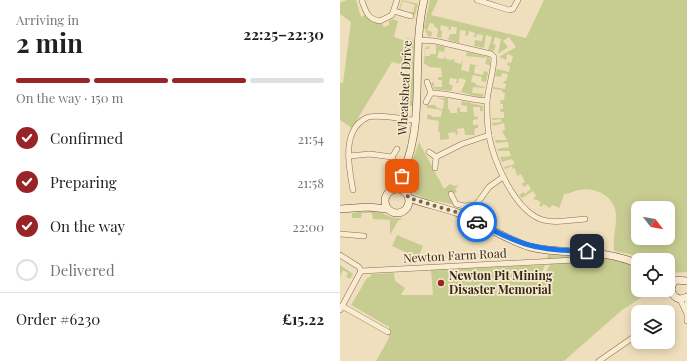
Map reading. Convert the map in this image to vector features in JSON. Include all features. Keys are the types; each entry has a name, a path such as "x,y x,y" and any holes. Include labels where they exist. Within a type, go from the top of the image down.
{"street":[{"path":"362,1 367,15 376,20 388,18 394,11 397,0"},
{"name":"Wheatsheaf Drive","path":"395,189 402,176 412,146 416,120 419,40 424,0"},
{"path":"477,0 509,10 513,9 518,0"},
{"path":"394,11 411,16"},
{"path":"419,40 435,41 491,54 494,57 487,101 489,136 503,177 518,201 533,215 542,219 556,222 585,219"},
{"path":"426,102 431,93 427,82"},
{"path":"431,93 444,93 474,101 487,101"},
{"path":"353,190 349,145 356,128 367,118 377,117 416,120"},
{"path":"436,157 462,144 489,136"},
{"path":"392,157 397,149"},
{"path":"429,152 436,157"},
{"path":"349,156 370,154 392,157"},
{"path":"392,157 395,164"},
{"path":"435,168 436,157"},
{"name":"Wheatsheaf Drive","path":"402,176 404,191"},
{"path":"451,194 456,204 464,206 476,205 489,188 503,177"},
{"path":"368,207 384,199 387,193 395,189 404,191 409,198 459,213 515,241 529,246 545,250 605,253 631,261"},
{"path":"408,207 409,198"},
{"path":"384,199 387,209"},
{"path":"340,209 368,207 387,209 397,213 408,207 426,204"},
{"path":"476,205 479,212"},
{"path":"340,234 364,236"},
{"path":"340,255 359,267 361,271 341,308 388,332"},
{"name":"Newton Farm Road","path":"361,271 575,260"},
{"path":"676,280 686,280"},
{"path":"683,298 687,321"},
{"path":"686,312 687,303"},
{"path":"599,361 631,339"}],"green space":[{"path":"347,0 356,0 361,17 365,15 371,21 382,24 384,27 389,25 389,21 392,19 398,21 394,37 406,41 407,38 414,40 413,106 402,105 411,80 412,71 404,70 405,65 392,62 352,128 340,120 340,83 343,83 351,22 340,14 340,3"},
{"path":"402,0 418,4 415,15 409,13 413,12 415,5 403,1 400,9 404,10 399,10"},
{"path":"430,0 438,0 431,15 526,38 544,0 687,0 687,272 675,273 675,253 631,253 631,254 614,251 616,213 610,200 601,193 585,189 564,194 559,209 558,207 552,205 550,208 543,204 542,207 539,205 541,203 533,198 536,196 533,191 522,198 519,195 524,192 525,194 531,189 528,184 524,187 522,184 525,182 521,174 517,176 515,168 513,169 512,166 505,169 504,167 515,164 512,159 502,162 500,157 511,156 509,151 498,151 497,149 509,147 508,142 496,143 495,140 507,140 502,131 505,130 504,123 493,126 492,123 501,122 501,119 492,120 492,118 504,118 504,112 501,112 500,109 503,109 503,104 500,104 501,100 504,100 505,93 502,92 502,90 493,89 493,87 505,89 506,84 503,83 506,81 508,74 502,73 501,77 495,76 497,69 509,72 510,66 507,65 508,62 511,63 513,56 507,54 506,60 499,57 516,47 509,37 503,41 508,47 498,54 501,39 495,37 493,44 496,45 494,51 488,50 492,37 486,35 484,48 474,46 475,40 482,41 483,35 477,34 476,37 474,37 475,33 469,31 468,36 465,35 466,31 460,30 459,43 448,40 450,34 456,34 457,28 451,26 451,30 448,29 449,27 441,25 441,38 437,37 438,29 434,26 434,24 430,23 427,30 432,32 431,37 428,36 424,27"},
{"path":"436,45 445,47 444,52 439,51 437,58 444,59 445,55 446,59 453,60 455,58 454,62 461,64 463,59 461,70 469,72 470,64 480,66 475,66 474,73 483,75 484,71 488,72 486,82 481,81 482,77 473,75 471,82 485,87 473,87 472,93 484,94 482,97 461,92 466,80 459,78 458,83 456,83 457,79 450,78 449,84 453,86 451,91 434,89 431,83 434,82 434,87 442,87 442,80 438,80 438,77 442,77 441,68 429,67 424,64 425,48 429,46 429,49 425,49 425,56 430,56 430,54 436,54"},
{"path":"467,52 488,57 490,59 490,65 485,64 487,58 466,56"},
{"path":"437,98 448,98 448,109 450,110 450,113 457,113 457,108 460,108 460,112 467,112 467,106 461,105 462,101 483,106 483,111 480,111 480,107 473,107 474,116 478,117 478,119 473,120 473,125 478,125 478,128 475,128 474,134 476,135 465,135 464,128 457,129 458,134 456,135 455,132 448,133 449,139 440,140 440,133 438,131 439,121 427,119 429,114 433,117 441,117 442,110 427,108 427,105 435,105 437,108 443,109 444,100"},
{"path":"419,142 444,189 450,184 454,186 457,185 458,187 455,188 457,192 447,194 454,205 421,197 414,192 410,186 409,179 411,164"},
{"path":"371,211 379,212 395,218 403,218 398,221 390,235 390,220 373,219 372,213 362,213 361,218 352,218 352,213"},
{"path":"397,235 423,246 418,258 392,246"},
{"path":"548,255 605,258 631,265 631,297 642,297 622,310 564,361 376,361 389,338 389,327 351,305 367,278 372,274 394,273 395,281 405,288 401,295 433,295 431,270 545,265","holes":["550,264 538,290 538,281 545,265"]},
{"path":"340,265 353,274 350,279 346,277 348,273 343,270 340,277"}],"way so far":[{"path":"402,176 404,191 409,198 459,213 477,222"}],"place":[{"name":"Newton Pit Mining Disaster Memorial","path":"441,283"}],"route":[{"path":"477,222 499,234 529,246 545,250 587,251"}]}
